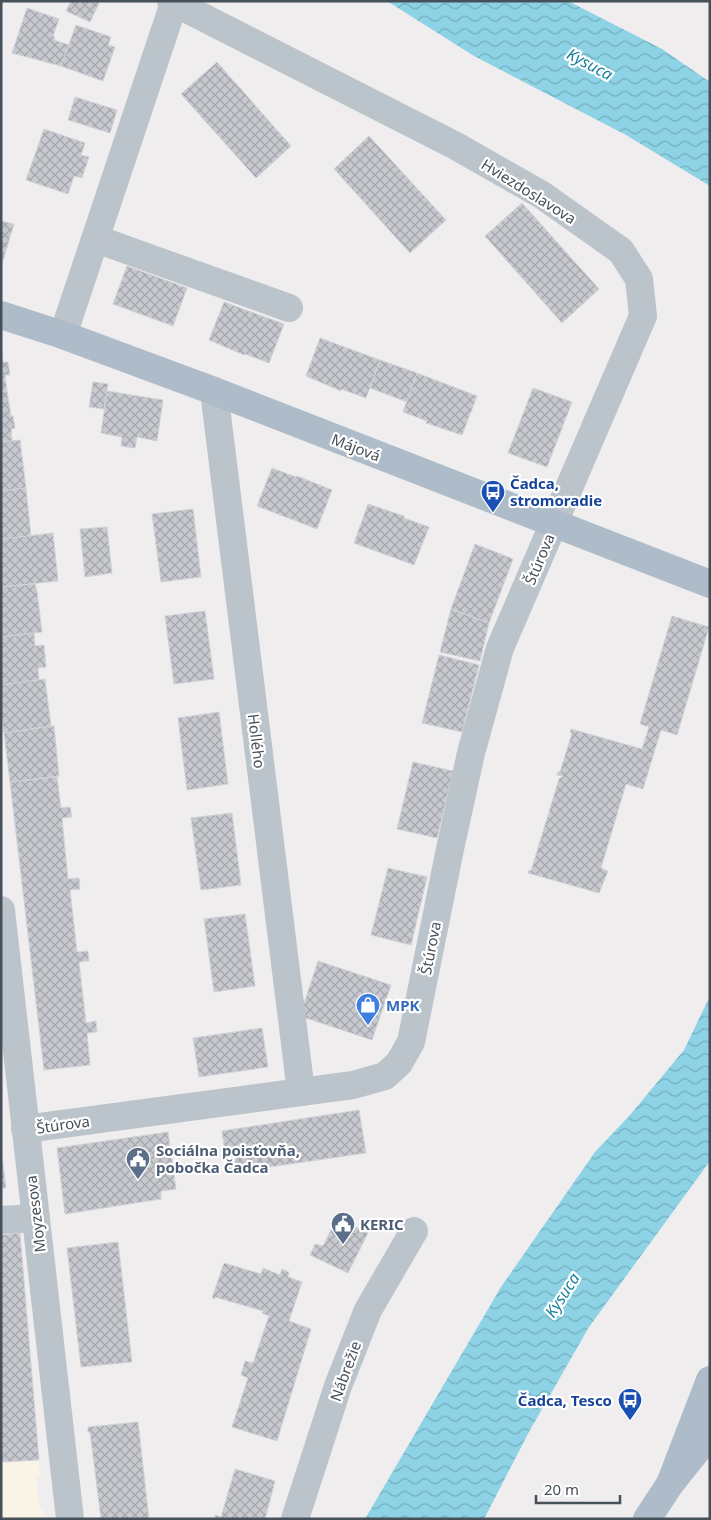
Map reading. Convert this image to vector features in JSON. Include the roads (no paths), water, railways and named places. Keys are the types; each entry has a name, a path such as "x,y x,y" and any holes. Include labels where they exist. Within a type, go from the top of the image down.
{"main road":[{"name":"Májová","path":"1,315 63,335 214,392 710,584"},
{"path":"670,1484 710,1380"},
{"path":"647,1519 670,1484 710,1434"}],"street":[{"path":"63,335 172,2"},
{"name":"Hviezdoslavova","path":"172,2 456,146 542,195 621,250 639,279 643,316 554,523"},
{"path":"96,239 289,308"},
{"name":"Hollého","path":"214,392 301,1092"},
{"name":"Štúrova","path":"25,1130 353,1085 385,1076 399,1062 412,1042 471,753 500,648 554,523"},
{"name":"Moyzesova","path":"1,910 10,1066 25,1130 70,1519"},
{"path":"1,1220 36,1218"},
{"name":"Nábrežie","path":"295,1519 338,1386 368,1310 414,1231"}],"water":[{"name":"Kysuca","path":"387,1 568,1 662,49 710,82 710,186 626,135 474,56"},
{"name":"Kysuca","path":"710,996 710,1161 589,1327 530,1430 484,1519 365,1519 501,1287 595,1152 630,1115 684,1050"}],"place":[{"name":"Čadca, stromoradie","path":"493,513"},
{"name":"MPK","path":"368,1026"},
{"name":"Sociálna poisťovňa, pobočka Čadca","path":"138,1180"},
{"name":"KERIC","path":"343,1245"},
{"name":"Čadca, Tesco","path":"630,1421"}]}
